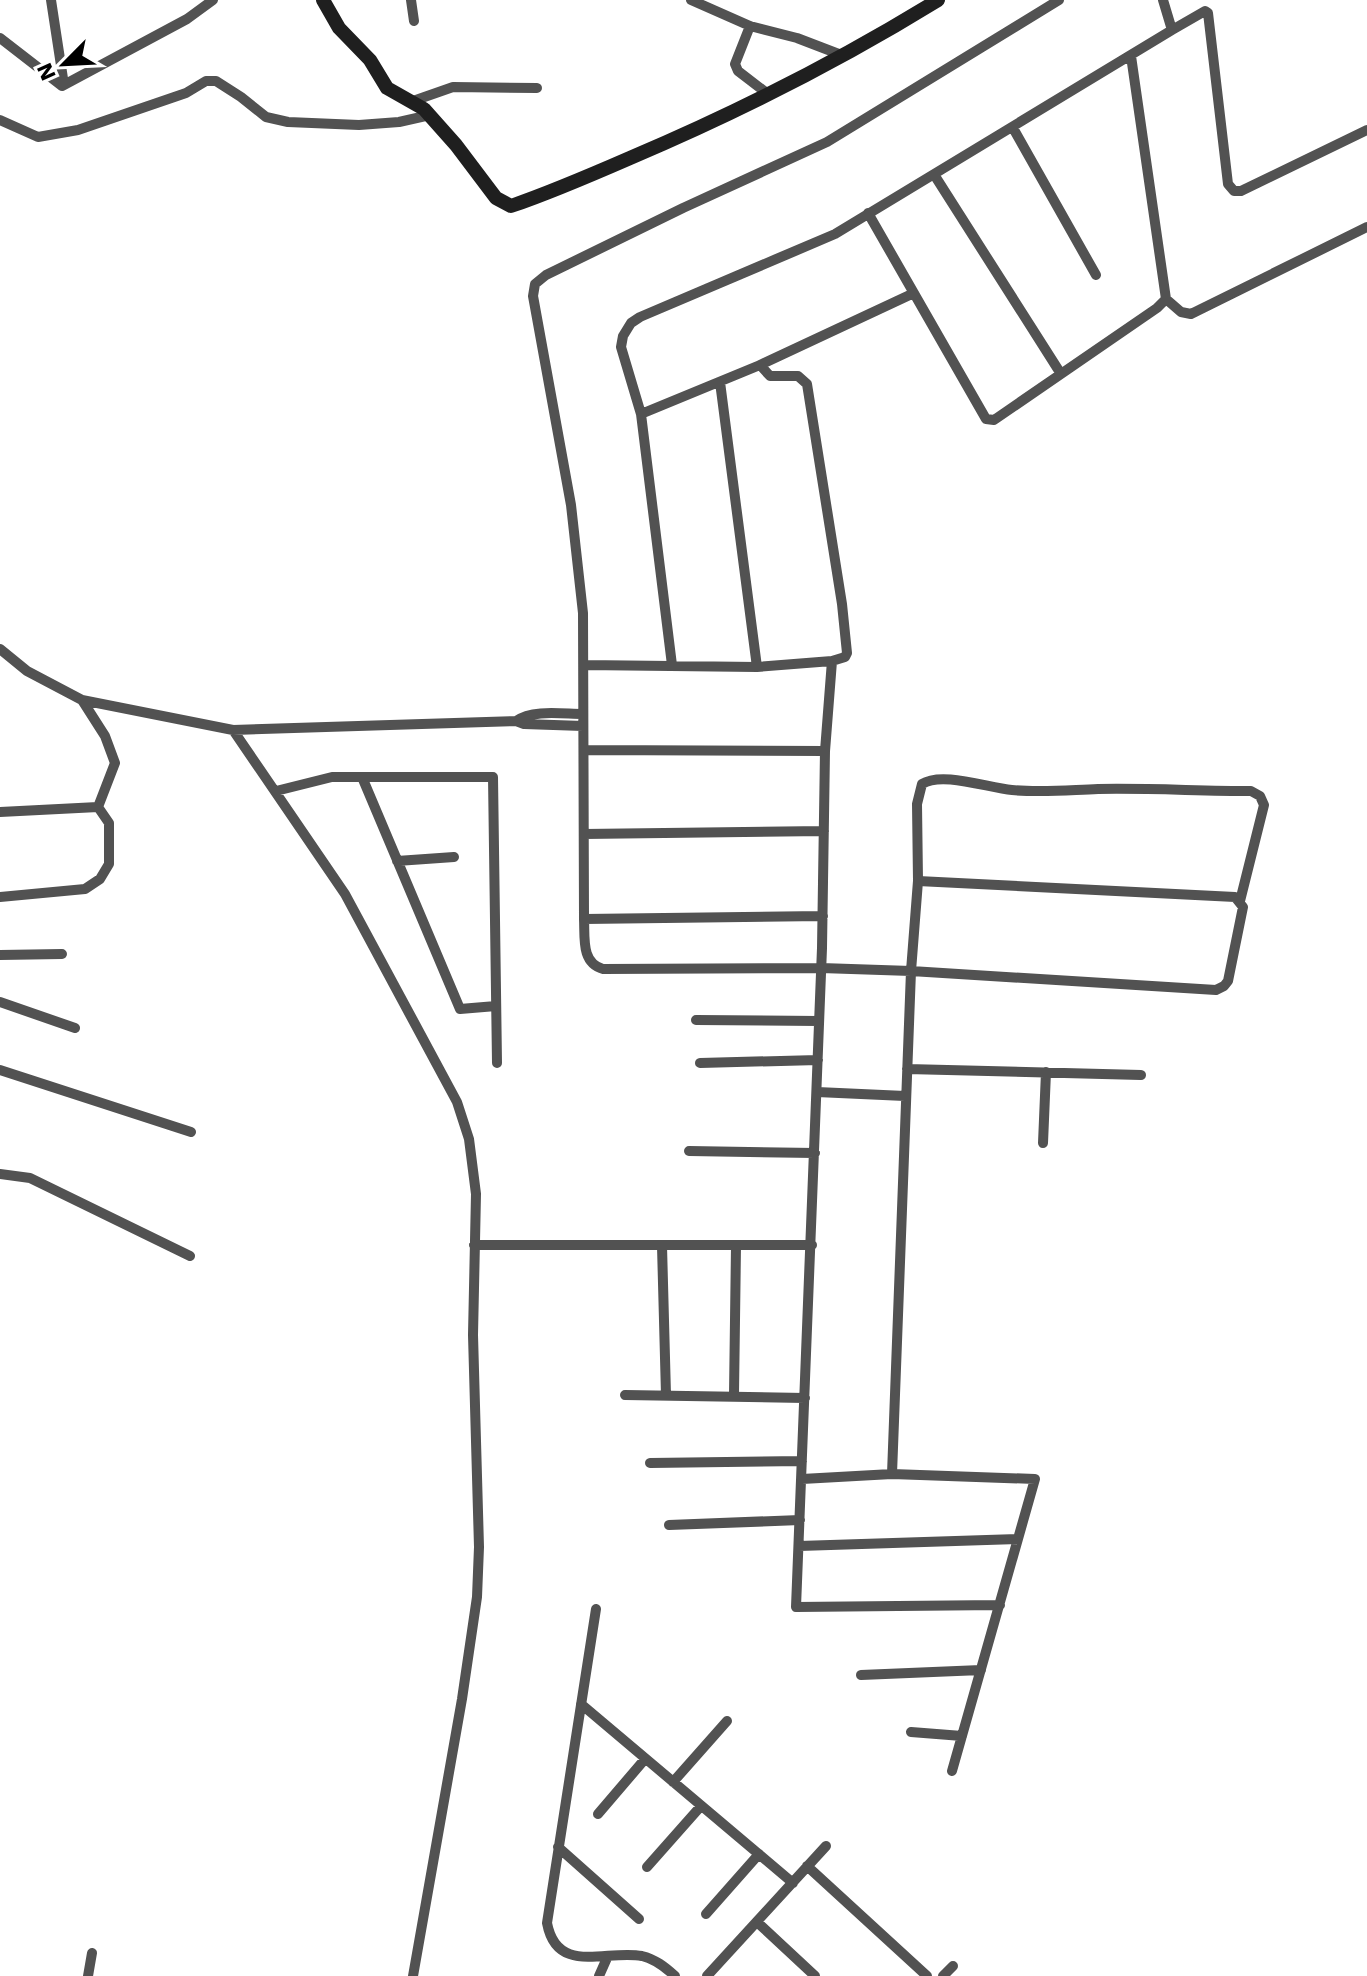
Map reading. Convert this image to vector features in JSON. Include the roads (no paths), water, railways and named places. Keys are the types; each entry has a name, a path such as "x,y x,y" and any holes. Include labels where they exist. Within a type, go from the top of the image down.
{"street":[{"path":"51,0 64,85"},
{"path":"0,38 62,86 148,41 213,0"},
{"path":"323,0 339,28 370,60 387,88 413,101 430,115 496,198 511,206 688,133 844,56 938,0"},
{"path":"411,0 414,21"},
{"path":"691,0 750,26 797,38 844,56"},
{"path":"918,881 1235,897 1243,907 1228,981 1216,990 911,971 821,968 603,969 593,966 587,959 584,919 583,613 571,505 533,296 535,284 546,275 827,142 1059,0"},
{"path":"1163,0 1172,30"},
{"path":"672,665 641,414 621,347 631,323 835,234 1205,11 1208,13 1228,184 1234,191 1241,191 1367,130"},
{"path":"750,26 735,64 738,71 768,94"},
{"path":"1131,56 1166,299 1181,312 1191,314 1367,227"},
{"path":"0,120 38,137 78,130 186,93 206,81 216,81 266,117 288,122 359,125 399,122 430,115"},
{"path":"413,101 453,87 537,88"},
{"path":"1013,128 1096,275"},
{"path":"935,176 1061,374"},
{"path":"868,213 986,419 994,420 1166,299"},
{"path":"641,414 760,365 914,293"},
{"path":"584,665 757,667 832,661 845,657 842,604 807,384 798,376 770,376 760,365"},
{"path":"720,382 757,667"},
{"path":"0,649 27,671 82,700 233,730 516,721 583,726"},
{"path":"832,661 825,751 812,1245 796,1607 1000,1605"},
{"path":"82,700 105,736 115,763 98,807"},
{"path":"516,721 523,716 536,714 583,714"},
{"path":"233,730 345,894 457,1102 469,1139 476,1194 473,1335 479,1547 477,1597 416,1975"},
{"path":"585,750 825,751"},
{"path":"276,791 332,777 493,777 497,1063"},
{"path":"362,777 460,1009 496,1006"},
{"path":"892,1474 905,1096 918,881 917,804 922,784 928,780 947,780 1046,792 1099,789 1251,791 1260,796 1264,805 1240,901"},
{"path":"0,812 98,807"},
{"path":"0,897 85,889 100,879 109,864 109,823 98,807"},
{"path":"584,834 824,831"},
{"path":"397,861 454,857"},
{"path":"584,919 823,916"},
{"path":"0,955 62,954"},
{"path":"0,1002 75,1028"},
{"path":"696,1020 819,1021"},
{"path":"700,1063 818,1060"},
{"path":"907,1069 1141,1075"},
{"path":"0,1070 191,1132"},
{"path":"1043,1143 1046,1072"},
{"path":"817,1092 905,1096"},
{"path":"689,1151 815,1153"},
{"path":"0,1174 30,1178 190,1256"},
{"path":"474,1245 812,1245"},
{"path":"662,1246 666,1395"},
{"path":"734,1394 736,1246"},
{"path":"625,1395 734,1394 805,1398"},
{"path":"650,1463 802,1461"},
{"path":"802,1479 892,1474 1035,1479 952,1771"},
{"path":"669,1525 800,1520"},
{"path":"799,1546 1018,1539"},
{"path":"596,1609 547,1923 556,1948 569,1955 596,1959 631,1955 646,1957 675,1976"},
{"path":"861,1675 981,1670"},
{"path":"581,1704 793,1883"},
{"path":"673,1782 727,1721"},
{"path":"911,1732 962,1736"},
{"path":"598,1814 645,1759"},
{"path":"647,1867 701,1806"},
{"path":"707,1976 826,1846"},
{"path":"558,1847 639,1919"},
{"path":"706,1914 759,1854"},
{"path":"807,1866 927,1976"},
{"path":"757,1922 815,1976"},
{"path":"88,1976 92,1953"},
{"path":"599,1976 607,1958"},
{"path":"943,1976 953,1966"}]}
